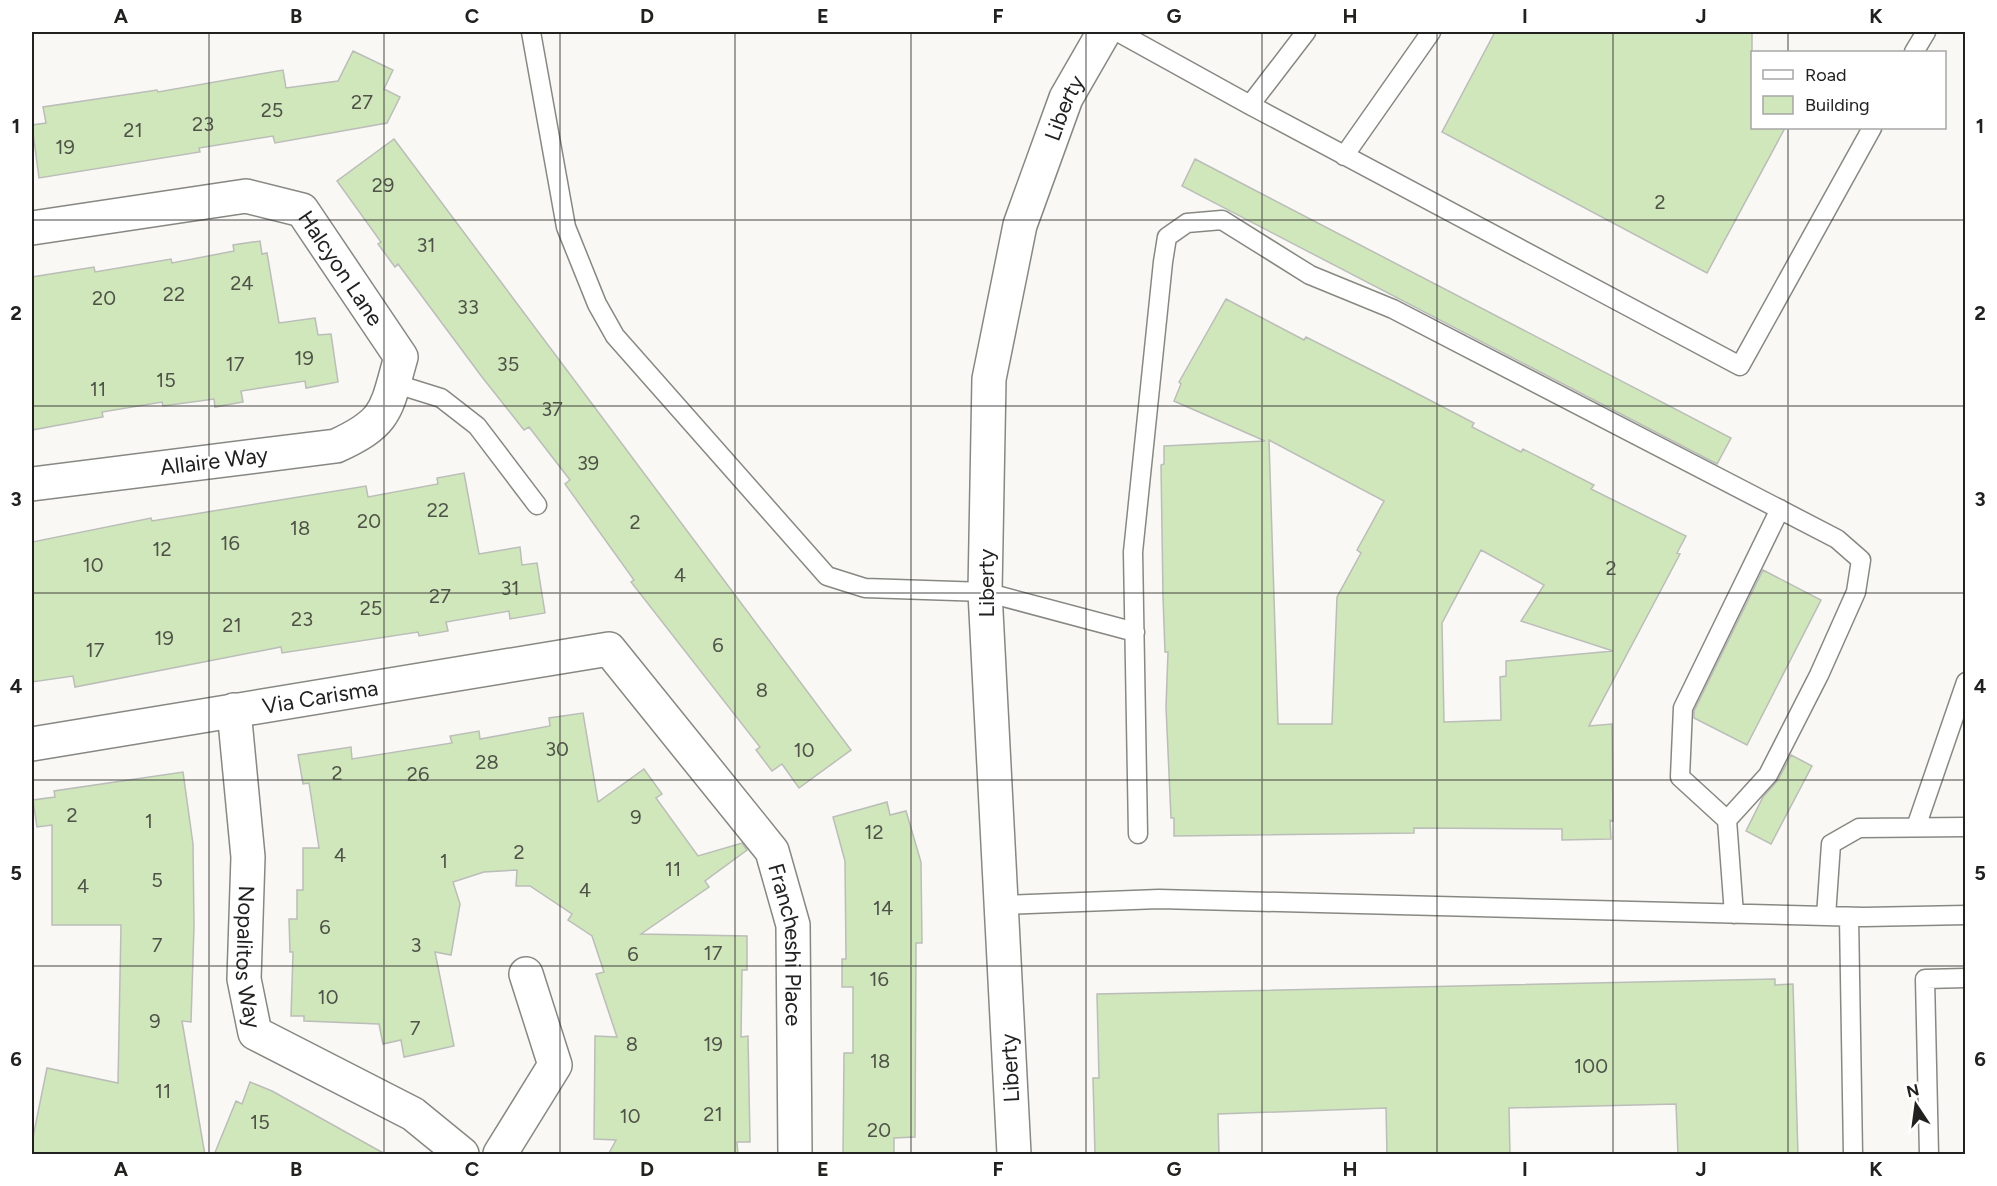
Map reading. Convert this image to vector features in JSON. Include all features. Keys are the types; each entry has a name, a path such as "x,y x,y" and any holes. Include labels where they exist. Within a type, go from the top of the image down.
{"street":[{"name":"Liberty","path":"1014,1155 985,592 989,379 1020,225 1066,98 1104,32"},
{"name":"Halcyon Lane","path":"32,228 246,196 302,210 400,357 389,397"},
{"name":"Allaire Way","path":"32,484 336,446 365,433 389,397"},
{"name":"Via Carisma","path":"32,744 609,649"},
{"name":"Francheshi Place","path":"609,649 772,851 793,925 795,1155"},
{"name":"Nopalitos Way","path":"234,710 248,857 244,979 255,1033 413,1114 462,1155"},
{"path":"500,1155 555,1065 526,974"}],"lane":[{"path":"531,32 566,227 597,304 615,336 827,576 865,588 985,592 1135,632"},
{"path":"1118,32 1344,156 1740,366 1871,129"},
{"path":"1250,105 1306,32"},
{"path":"1344,156 1431,32"},
{"path":"1915,51 1926,32"},
{"path":"1138,834 1133,552 1163,262 1167,237 1187,223 1222,220 1310,275 1393,309 1837,539 1861,560 1856,592 1819,675 1768,775 1727,820"},
{"path":"389,397 441,398 477,426 537,504"},
{"path":"1734,914 1727,820 1680,777 1683,708 1780,509"},
{"path":"1916,827 1965,682"},
{"path":"1826,916 1831,844 1859,828 1965,827"},
{"path":"1000,904 1159,899 1826,916 1965,915"},
{"path":"1849,916 1853,1155"},
{"path":"1929,1155 1925,979 1965,978"}],"building":[{"path":"1495,32 1752,32 1751,129 1784,129 1707,273 1442,132"},
{"path":"353,51 393,70 384,89 400,97 387,123 275,143 273,136 199,148 200,152 39,178 32,125 46,123 43,107 157,90 158,92 283,70 286,88 338,81"},
{"path":"394,139 851,750 799,788 782,764 772,771 756,750 760,747 631,582 634,580 565,484 570,480 529,427 524,430 398,264 395,267 378,244 381,242 337,181"},
{"path":"1195,159 1731,438 1717,464 1182,186"},
{"path":"260,241 262,254 267,253 279,323 315,318 318,335 331,334 338,382 306,388 305,381 241,391 243,402 215,407 214,399 163,406 162,402 102,412 103,417 32,430 32,277 94,267 95,272 171,259 172,263 234,251 233,245"},
{"path":"1226,299 1304,340 1306,337 1393,381 1474,423 1472,427 1521,452 1523,449 1594,485 1591,489 1686,536 1677,553 1680,554 1589,726 1612,724 1613,821 1610,820 1611,839 1562,840 1562,829 1414,828 1414,833 1174,836 1174,818 1171,818 1166,707 1168,652 1165,652 1163,597 1161,465 1164,464 1164,446 1265,441 1174,401 1181,384 1179,382","holes":["1269,440 1384,501 1357,550 1361,553 1337,597 1332,724 1278,724","1481,550 1544,585 1521,621 1613,651 1506,661 1506,676 1500,677 1501,720 1444,722 1442,623"]},
{"path":"464,473 479,554 520,547 522,565 537,563 545,613 510,619 509,611 446,622 448,631 419,636 418,632 282,653 281,647 75,687 73,676 32,682 32,542 151,518 152,521 366,486 368,497 438,484 437,478"},
{"path":"1763,570 1821,600 1747,745 1694,718 1694,711"},
{"path":"583,713 598,802 644,769 662,794 656,798 698,856 742,843 747,850 705,881 709,887 641,934 747,936 747,970 742,970 741,1037 748,1036 750,1142 737,1142 738,1155 608,1155 616,1140 594,1139 595,1036 617,1037 596,974 604,972 592,936 568,920 572,914 530,886 516,886 517,870 484,872 453,882 460,904 451,955 435,952 454,1046 404,1057 401,1040 383,1044 379,1024 304,1021 304,1016 291,1016 293,952 290,952 289,919 297,919 297,890 303,890 303,848 319,848 309,783 303,784 298,755 351,747 352,759 452,743 450,736 479,731 480,739 550,726 549,718"},
{"path":"1791,755 1812,766 1771,844 1746,831 1763,797 1778,780"},
{"path":"183,772 193,844 194,926 191,1022 182,1021 205,1155 32,1155 32,1142 47,1068 118,1083 121,925 52,925 52,825 37,827 33,800 55,797 54,791"},
{"path":"887,802 890,815 906,811 921,862 922,943 916,943 915,1137 894,1138 894,1155 843,1155 844,1053 853,1053 853,987 842,987 842,959 846,959 845,861 833,817"},
{"path":"1775,979 1775,985 1793,984 1798,1155 1678,1155 1676,1104 1509,1108 1510,1155 1387,1155 1386,1108 1218,1114 1219,1155 1095,1155 1093,1078 1099,1078 1097,994"},
{"path":"250,1082 272,1091 387,1155 214,1155 236,1101 242,1104"}]}
